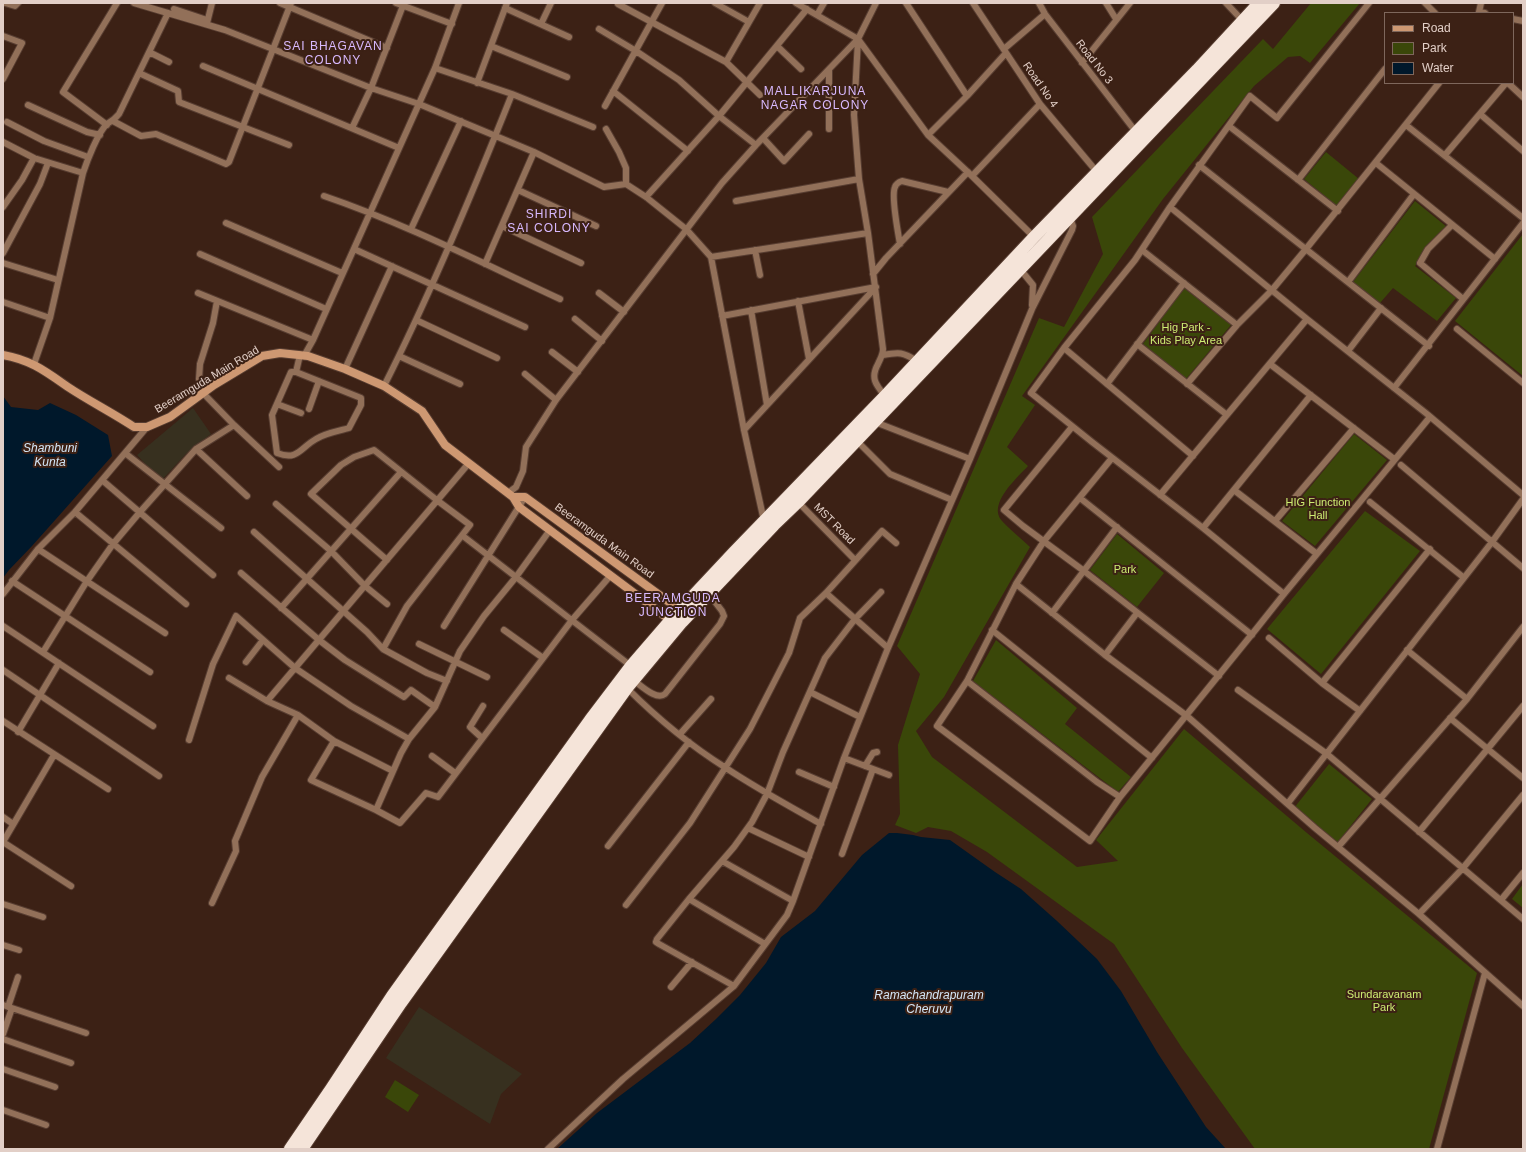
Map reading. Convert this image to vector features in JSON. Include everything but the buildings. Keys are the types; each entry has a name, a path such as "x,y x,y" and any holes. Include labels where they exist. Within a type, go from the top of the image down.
{"highway":[{"path":"1213,60 1242,20 1258,3"},
{"path":"302,1149 631,666 670,620 764,521 827,463 917,361 1136,132 1274,3"},
{"path":"839,450 856,440 875,422 1070,218 1200,73"},
{"path":"290,1149 392,996 552,781 658,650 774,525 798,502 827,463"}],"main road":[{"name":"Beeramguda Main Road","path":"147,427 170,417 203,393 262,356 280,353 302,356 345,369 384,386 422,411 445,445 511,495 519,507 670,620"},
{"path":"3,355 19,357 34,364 67,386 134,426 147,427"},
{"path":"511,495 525,497"},
{"name":"Beeramguda Main Road","path":"525,497 680,610"}],"street":[{"path":"5,3 15,6 18,3"},
{"path":"107,125 63,92 117,3"},
{"path":"134,3 173,10 207,22 371,88 419,104 534,152 604,187 626,184 646,197 686,229 711,257 744,430 764,521"},
{"path":"207,22 212,3"},
{"path":"280,3 290,5 387,48"},
{"path":"296,372 302,356 313,340 435,68 460,3"},
{"path":"541,24 551,3"},
{"path":"605,106 662,3"},
{"path":"714,3 749,22"},
{"path":"726,62 760,3"},
{"path":"796,3 858,39 928,135 1034,237"},
{"path":"817,15 824,3"},
{"path":"511,495 516,488 523,471 526,447 556,400 722,183 756,145 858,39 876,3"},
{"path":"906,3 967,96"},
{"name":"Road No 4","path":"973,3 1040,104 1098,172"},
{"name":"Road No 3","path":"1039,3 1045,14 1136,132"},
{"path":"1106,3 1116,19"},
{"path":"1082,63 1130,3"},
{"path":"1226,3 1242,20"},
{"path":"1284,594 1203,528 1072,427 1031,393 1064,348 1142,250 1199,165 1250,96 1277,118 1369,3"},
{"path":"1425,3 1432,12"},
{"path":"352,128 371,88 387,48 401,4 452,24"},
{"path":"618,4 726,62 760,95"},
{"path":"113,121 140,136 156,134 226,164 229,162 290,5"},
{"path":"477,83 506,6 569,37"},
{"path":"646,197 719,116 807,9"},
{"path":"34,364 50,318 88,157 107,125 119,114 149,52 173,10"},
{"path":"928,135 967,96 1005,51 1045,14"},
{"path":"599,29 636,51 679,80 719,116 756,145"},
{"path":"3,36 22,43 3,79"},
{"path":"858,39 854,115 859,179 876,287 883,354 874,370 873,375 875,381 885,396"},
{"path":"491,46 567,77"},
{"path":"776,46 801,69"},
{"path":"149,52 169,62"},
{"path":"203,66 399,148"},
{"path":"435,68 512,94 593,127"},
{"path":"829,70 830,129"},
{"path":"1298,180 1384,70"},
{"path":"139,73 178,91 179,102 289,145"},
{"path":"1187,384 1237,325 1272,290 1338,211 1438,84"},
{"path":"1445,155 1506,84"},
{"path":"1508,84 1523,97"},
{"path":"613,91 688,151"},
{"path":"384,386 449,247 512,94"},
{"path":"874,274 948,192 970,174 1040,104"},
{"path":"28,105 86,132 100,135"},
{"path":"1480,114 1523,151"},
{"path":"411,229 461,121"},
{"path":"7,122 44,141 88,157"},
{"path":"1406,125 1523,218"},
{"path":"1229,126 1338,211"},
{"path":"606,129 626,168 626,184"},
{"path":"763,138 784,162 809,134"},
{"path":"3,142 48,164 83,173"},
{"path":"485,264 534,152"},
{"path":"3,207 22,180 34,158"},
{"path":"1376,163 1495,259"},
{"path":"3,253 40,184 48,164"},
{"path":"1199,165 1429,346"},
{"path":"736,201 859,179"},
{"path":"900,244 894,196 895,186 902,181 948,192"},
{"path":"518,190 596,226"},
{"path":"1348,282 1414,194"},
{"path":"324,196 370,212 411,229 560,299"},
{"path":"1170,207 1307,320 1430,417 1523,495"},
{"path":"548,1149 623,1079 734,986 786,915 793,901 844,758 888,648 970,459 1032,309 1072,230 1073,226 1070,218"},
{"path":"226,223 342,273"},
{"path":"1394,388 1429,346 1463,299 1523,223"},
{"path":"1452,224 1428,249 1420,263 1463,299"},
{"path":"502,226 582,263"},
{"path":"711,257 868,233"},
{"path":"354,249 525,327"},
{"path":"755,250 760,275"},
{"path":"1142,250 1237,325"},
{"path":"200,254 326,309"},
{"path":"3,263 58,280"},
{"path":"345,369 392,266"},
{"path":"1020,270 1033,284 1032,309"},
{"path":"1107,384 1184,283"},
{"path":"722,316 876,287"},
{"path":"744,430 876,287"},
{"path":"198,293 313,340"},
{"path":"599,293 624,312"},
{"path":"217,301 213,323 200,364 199,379 203,393 234,425 279,467"},
{"path":"798,301 809,359"},
{"path":"3,302 50,318"},
{"path":"1348,351 1381,308"},
{"path":"751,310 767,405"},
{"path":"575,319 602,341"},
{"path":"416,320 496,358"},
{"path":"1160,496 1307,320"},
{"path":"1457,329 1523,383"},
{"path":"1137,344 1227,415"},
{"path":"1064,348 1193,456"},
{"path":"552,352 578,372"},
{"path":"883,354 898,352 904,353 917,361"},
{"path":"399,356 460,384"},
{"path":"1270,364 1394,459"},
{"path":"291,372 296,372 319,381 361,398 361,405 349,428 317,438 295,454 287,456 277,452 272,415 291,372"},
{"path":"525,374 556,400"},
{"path":"309,409 319,381"},
{"path":"1203,528 1311,395"},
{"path":"277,404 301,413"},
{"path":"1112,458 1044,541 1016,584 967,681 937,726 1090,842 1120,797 1394,459 1430,417"},
{"path":"875,422 970,459"},
{"path":"43,652 87,581 113,544 196,449 234,425"},
{"path":"3,594 38,549 74,512 147,427"},
{"path":"1072,427 1004,510 1022,526 1084,571 1219,676"},
{"path":"1275,521 1354,428"},
{"path":"856,440 890,474 952,500"},
{"path":"196,449 247,496"},
{"path":"383,649 407,606 463,536 470,525 374,450 354,457 341,465 311,494 388,560"},
{"path":"125,453 221,528"},
{"path":"267,701 469,463"},
{"path":"1401,465 1523,568"},
{"path":"281,608 401,472"},
{"path":"102,480 213,575"},
{"path":"1234,490 1317,554"},
{"path":"444,626 525,497"},
{"path":"1080,498 1252,635"},
{"path":"1288,803 1463,577 1492,542 1523,499"},
{"name":"MST Road","path":"798,502 855,560"},
{"path":"1370,502 1463,577"},
{"path":"276,504 331,551 365,586 387,604"},
{"path":"74,512 186,604"},
{"path":"1052,613 1117,527"},
{"path":"376,810 401,752 409,739 434,707 460,651 484,616 516,577 550,530"},
{"path":"626,905 690,823 750,729 789,653 800,618 826,593 882,531 896,543"},
{"path":"254,532 367,632 383,649 427,673 447,681"},
{"path":"463,536 631,666"},
{"path":"38,549 165,633"},
{"path":"1322,683 1430,549"},
{"path":"241,573 319,640 346,660 404,697 410,690 434,707"},
{"path":"334,741 311,780 376,810 400,823 426,793 438,797 572,620 611,575"},
{"path":"12,581 150,672"},
{"path":"1016,584 1105,655 1187,716 1338,847 1419,914 1523,1006"},
{"path":"734,986 656,942 657,939 748,828 767,794 783,752 825,658 855,619 881,592"},
{"path":"826,593 888,648"},
{"path":"630,684 657,696 662,697 665,694 720,624 724,616 709,594"},
{"path":"1105,655 1137,613"},
{"path":"189,740 213,664 236,616 295,668 351,706 409,739"},
{"path":"3,626 154,726"},
{"path":"1338,847 1467,699 1523,627"},
{"path":"504,630 543,658"},
{"path":"992,630 1152,758"},
{"path":"1269,638 1322,683 1360,711"},
{"path":"246,662 263,640"},
{"path":"419,644 455,663 488,677"},
{"path":"1407,650 1467,699"},
{"path":"18,732 59,663"},
{"path":"3,670 159,776"},
{"path":"228,678 267,701 298,715 334,741 394,771"},
{"path":"967,681 1097,782 1120,797"},
{"path":"630,684 680,734 725,768 820,824"},
{"path":"1238,690 1327,754 1523,919"},
{"path":"810,692 860,717"},
{"path":"680,734 711,699"},
{"path":"482,738 470,727 483,706"},
{"path":"1419,832 1523,706"},
{"path":"212,903 236,851 235,841 262,777 298,715"},
{"path":"1450,718 1523,778"},
{"path":"3,722 108,789"},
{"path":"608,846 690,742"},
{"path":"865,766 870,756 877,752"},
{"path":"54,755 3,842 71,886"},
{"path":"432,756 455,773"},
{"path":"844,758 889,775"},
{"path":"842,854 872,769"},
{"path":"799,772 834,787"},
{"path":"1419,914 1463,868 1523,795"},
{"path":"3,817 13,824"},
{"path":"748,828 809,857"},
{"path":"722,861 793,901"},
{"path":"1501,900 1523,873"},
{"path":"689,899 765,944"},
{"path":"3,904 43,917"},
{"path":"3,945 19,950"},
{"path":"671,987 692,962"},
{"path":"1437,1149 1485,972"},
{"path":"3,1034 8,1006 18,977"},
{"path":"8,1006 86,1033"},
{"path":"3,1039 71,1063"},
{"path":"3,1069 55,1087"},
{"path":"3,1110 46,1125"}],"shaded area":[{"path":"193,408 211,434 186,454 161,481 137,455"},
{"path":"419,1007 522,1074 501,1094 490,1124 386,1058"}],"green space":[{"name":"Sundaravanam Park","path":"1311,3 1360,3 1310,63 1300,56 1288,57 1254,86 1163,199 1022,396 1035,405 1007,447 1028,466 1005,492 998,507 998,514 1002,521 1030,547 944,697 916,731 932,757 1077,867 1118,861 1096,840 1184,729 1307,833 1477,973 1429,1149 1255,1149 1182,1048 1114,944 987,852 951,831 928,827 916,833 895,825 900,814 898,745 920,674 897,646 1039,318 1064,327 1103,254 1092,217 1263,39 1273,49"},
{"path":"1326,152 1359,179 1337,206 1304,179"},
{"path":"1415,201 1447,227 1415,266 1456,298 1437,321 1393,288 1380,303 1353,282"},
{"path":"1523,234 1523,376 1455,321"},
{"name":"Hig Park - Kids Play Area","path":"1184,288 1231,325 1186,379 1143,344"},
{"name":"HIG Function Hall","path":"1354,434 1387,460 1315,546 1282,521"},
{"path":"1365,511 1420,551 1321,674 1267,629"},
{"name":"Park","path":"1117,534 1164,573 1137,607 1090,570"},
{"path":"996,640 1077,708 1065,724 1131,777 1118,792 973,681"},
{"path":"1329,764 1372,799 1337,843 1294,808"},
{"path":"1523,884 1523,908 1512,899"},
{"path":"395,1080 419,1095 408,1112 385,1097"}],"water":[{"name":"Shambuni Kunta","path":"3,396 11,407 38,410 50,403 76,415 108,435 112,456 3,578"},
{"name":"Ramachandrapuram Cheruvu","path":"889,833 950,840 1021,889 1057,921 1097,959 1121,991 1157,1052 1206,1127 1226,1149 557,1149 597,1113 690,1043 716,1019 740,995 766,963 781,937 815,911 862,855"}],"district":[{"name":"SAI BHAGAVAN COLONY","path":"333,54"},
{"name":"MALLIKARJUNA NAGAR COLONY","path":"815,99"},
{"name":"SHIRDI SAI COLONY","path":"549,222"},
{"name":"BEERAMGUDA JUNCTION","path":"673,606"}]}
